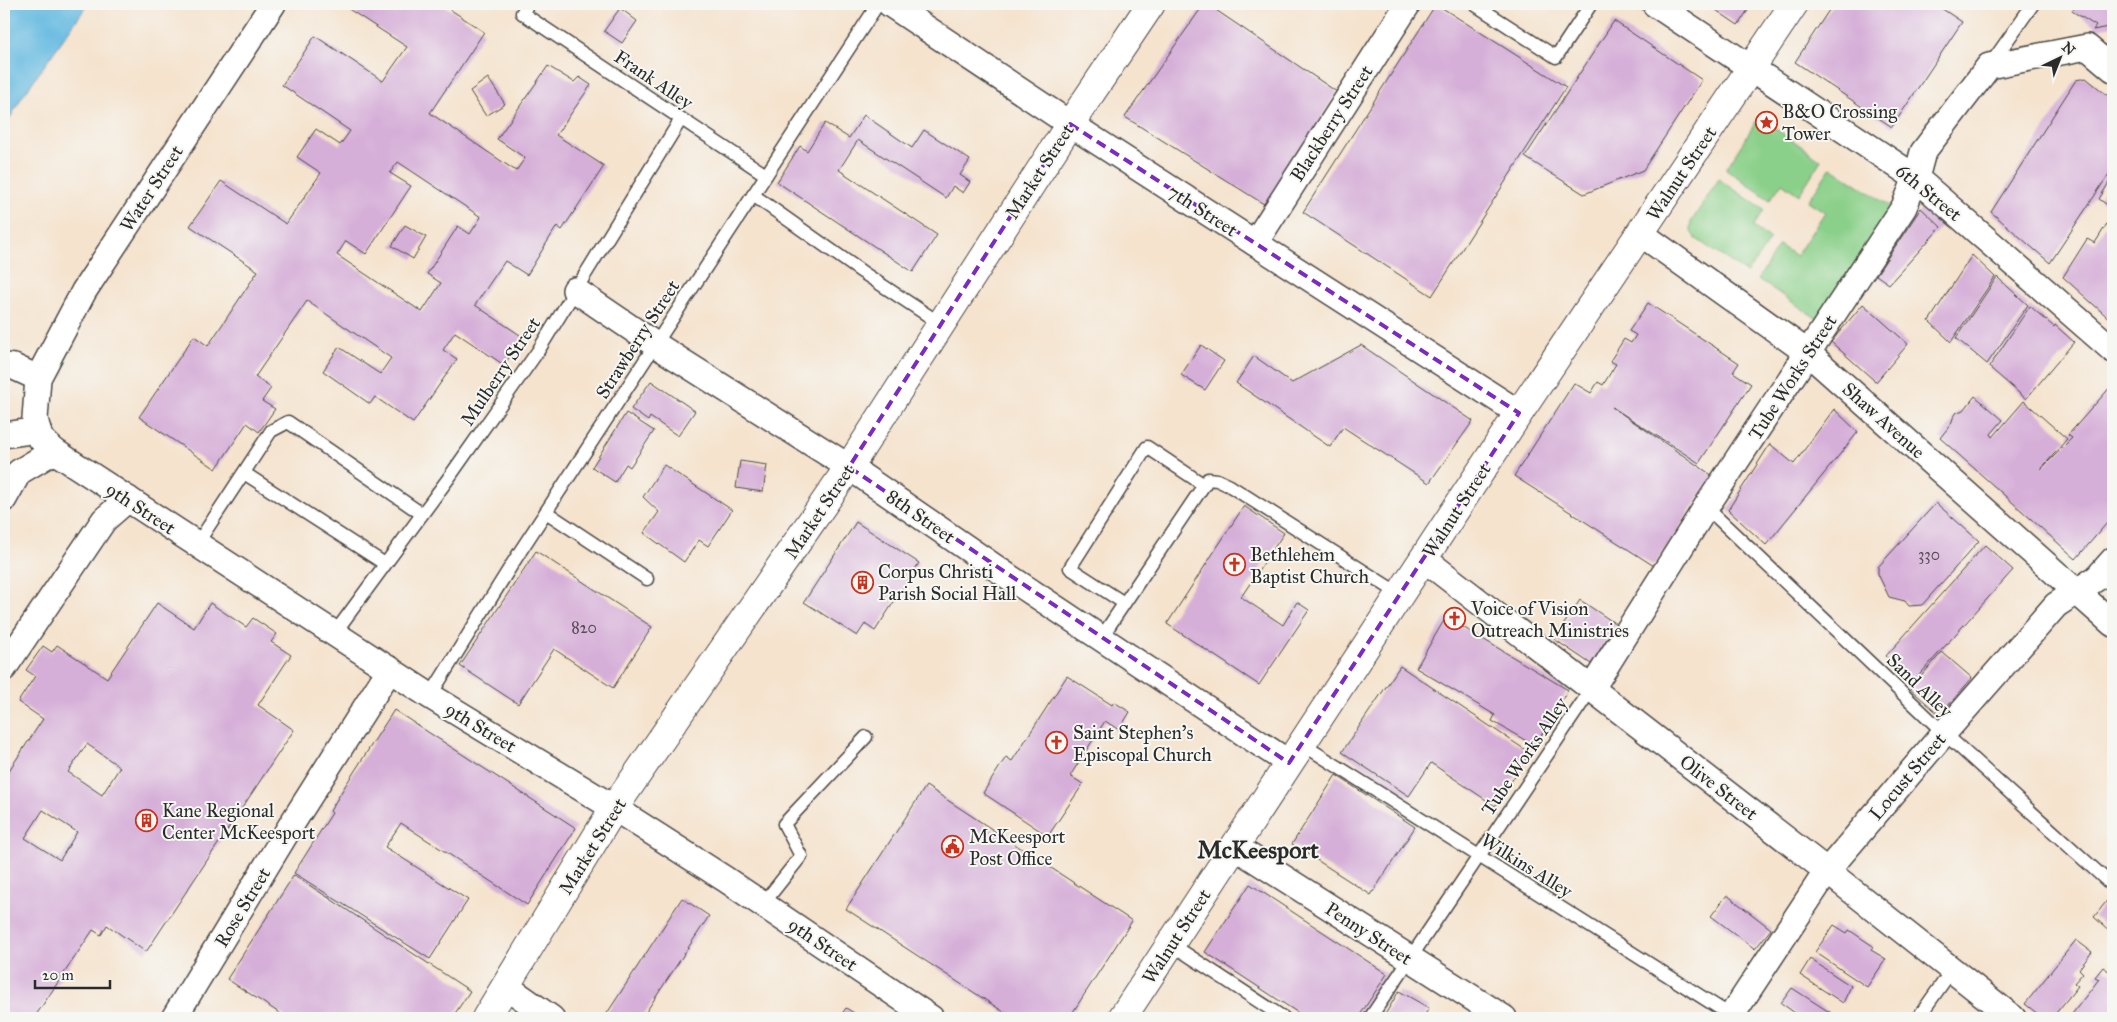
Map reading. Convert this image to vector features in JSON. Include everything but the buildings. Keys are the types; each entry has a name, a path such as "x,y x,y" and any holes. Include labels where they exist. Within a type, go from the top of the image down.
{"main road":[{"name":"Market Street","path":"486,1018 614,808 849,467 1070,124 1151,4"},
{"name":"Walnut Street","path":"1122,1018 1520,413 1794,4"}],"street":[{"name":"Water Street","path":"38,378 84,290 273,4"},
{"name":"7th Street","path":"890,4 1070,124 1520,413"},
{"name":"Blackberry Street","path":"1255,243 1408,4"},
{"name":"6th Street","path":"1654,4 1916,178 2113,350"},
{"path":"1988,66 2087,47 2113,69"},
{"name":"Tube Works Street","path":"1592,688 1706,507 1904,207 1916,178 1923,152 1988,66"},
{"name":"Shaw Avenue","path":"1640,233 1808,352 2113,624"},
{"name":"8th Street","path":"575,290 656,345 849,467 1101,638 1296,754"},
{"path":"4,366 14,367 38,378 35,419 38,430 4,435"},
{"name":"9th Street","path":"38,430 40,438 54,451 430,696 614,808 763,904 931,1018"},
{"path":"4,499 19,472 54,451"},
{"path":"4,668 104,520 128,499"},
{"name":"Olive Street","path":"1424,559 1827,871 2013,1018"},
{"name":"Locust Street","path":"1732,1018 1827,871 2056,605 2096,578 2113,560"},
{"name":"Rose Street","path":"174,1018 390,669"},
{"name":"Penny Street","path":"1235,847 1504,1018"},
{"path":"506,986 520,1018"},
{"path":"506,986 551,1018"}],"lane":[{"name":"Strawberry Street","path":"430,696 546,512 878,4"},
{"path":"1474,4 1556,57 1591,4"},
{"path":"1988,66 2033,4"},
{"name":"Frank Alley","path":"525,8 681,119 766,175"},
{"name":"Mulberry Street","path":"334,634 538,351 681,119"},
{"path":"753,195 862,272 941,324"},
{"path":"197,544 271,430 288,422 422,514"},
{"path":"1124,604 1070,568 1147,447 1204,485"},
{"path":"244,472 385,564"},
{"path":"1101,638 1208,480 1217,480 1230,486 1401,595"},
{"name":"Sand Alley","path":"1706,507 1944,733 2113,886"},
{"path":"546,512 647,578"},
{"name":"Tube Works Alley","path":"1370,1018 1592,688"},
{"path":"763,904 801,856 784,824 866,737"},
{"name":"Wilkins Alley","path":"1296,754 1479,856 1732,1018"},
{"path":"1171,944 1284,1018"},
{"path":"1918,1018 1952,970"}],"highlighted area":[{"path":"1070,124 1519,413 1289,763 849,467"}],"green space":[{"path":"1759,117 1821,160 1799,195 1782,183 1770,200 1726,169"},
{"path":"1831,167 1893,208 1819,320 1758,279 1779,245 1796,256 1825,212 1808,201"},
{"path":"1719,179 1764,210 1753,227 1770,239 1747,273 1695,238 1690,230 1691,222"}],"water":[{"path":"4,4 88,4 22,97 4,128"}],"place":[{"name":"B&O Crossing Tower","path":"1766,122"},
{"name":"Bethlehem Baptist Church","path":"1234,565"},
{"name":"Corpus Christi Parish Social Hall","path":"862,582"},
{"name":"Voice of Vision Outreach Ministries","path":"1455,619"},
{"name":"Saint Stephen's Episcopal Church","path":"1057,743"},
{"name":"Kane Regional Center McKeesport","path":"146,821"},
{"name":"McKeesport Post Office","path":"953,847"}],"district":[{"name":"McKeesport","path":"1258,850"}]}
